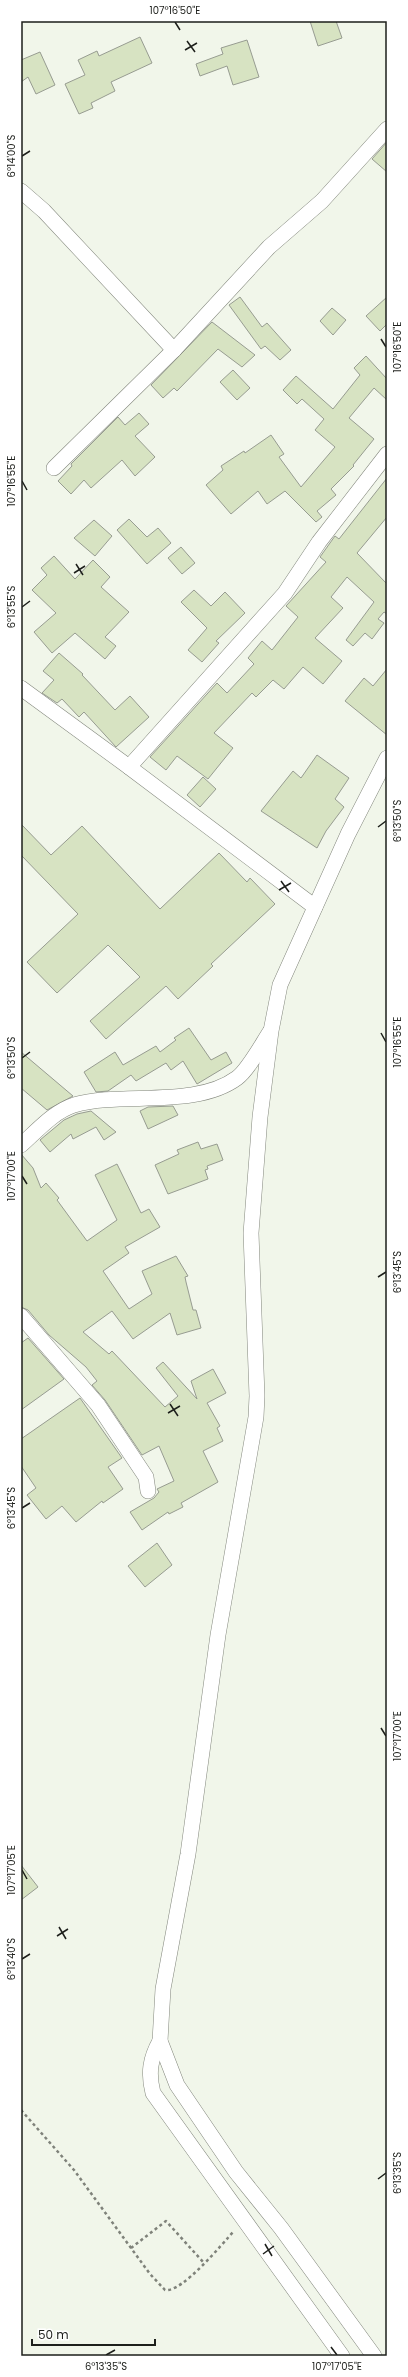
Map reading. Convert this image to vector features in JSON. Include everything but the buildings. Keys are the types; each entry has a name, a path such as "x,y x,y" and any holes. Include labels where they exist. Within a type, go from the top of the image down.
{"street":[{"path":"54,468 174,350 269,247 322,201 387,129"},
{"path":"21,191 44,211 174,350"},
{"path":"129,767 285,593 319,542 387,454"},
{"path":"21,688 315,906"},
{"path":"374,2356 281,2228 231,2165 177,2085 160,2041 163,1989 188,1854 218,1635 256,1417 251,1233 260,1117 271,1030 280,985 348,834 387,758"},
{"path":"21,1145 52,1117 72,1106 108,1100 142,1099 188,1094 225,1086 239,1077 271,1030"},
{"path":"21,1316 98,1405 146,1477 148,1490"},
{"path":"160,2041 152,2056 149,2071 154,2093 342,2356"}],"path":[{"path":"21,2110 74,2170 131,2248 162,2287 168,2290 186,2280 245,2221"},
{"path":"131,2248 166,2221 204,2263"}]}
